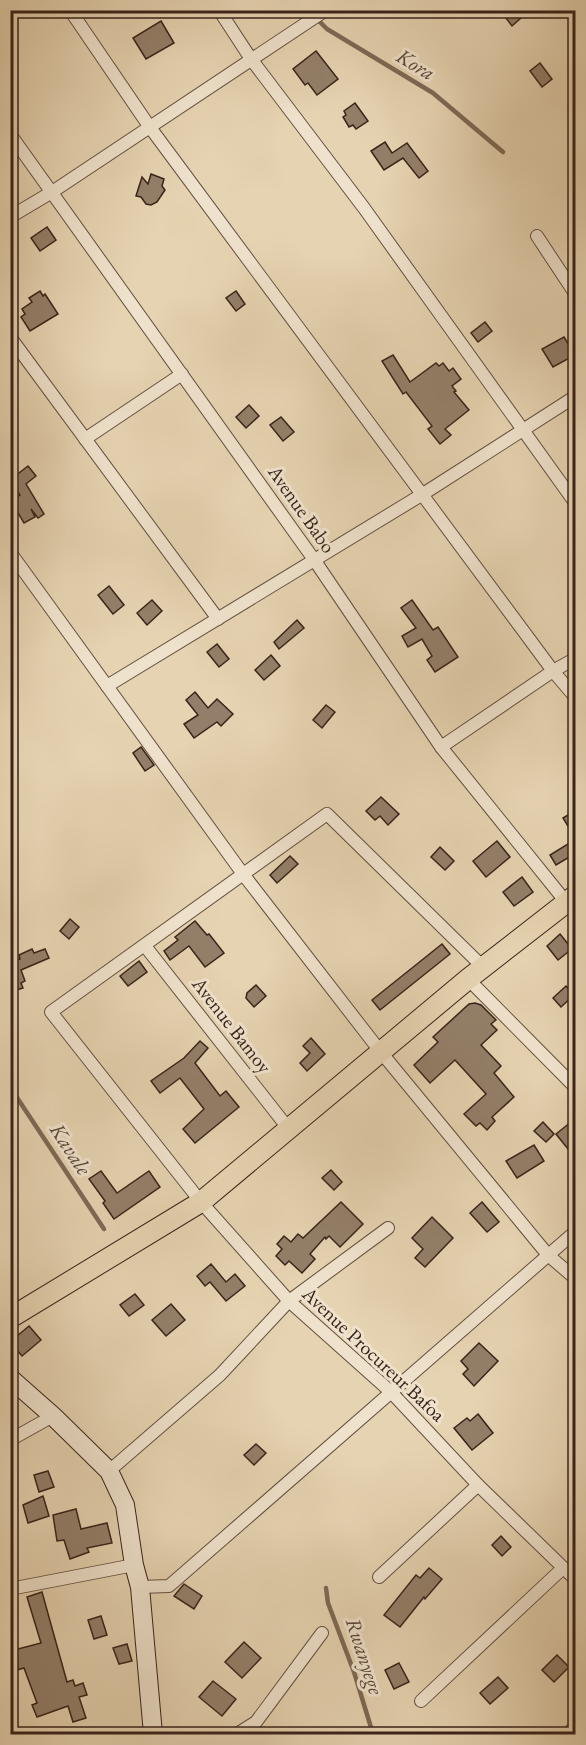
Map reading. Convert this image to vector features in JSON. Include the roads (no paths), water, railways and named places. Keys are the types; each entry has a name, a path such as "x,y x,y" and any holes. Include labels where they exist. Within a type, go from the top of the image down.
{"main road":[{"path":"12,1314 201,1202 475,973 571,898"}],"street":[{"path":"70,10 149,126 553,671 576,698"},
{"path":"219,10 251,59 364,208 576,504"},
{"path":"10,217 52,192 326,10"},
{"name":"Avenue Babo","path":"10,134 315,561 441,747 571,898"},
{"path":"537,236 576,295"},
{"path":"10,337 218,619"},
{"path":"85,439 182,374"},
{"path":"107,686 315,561 576,396"},
{"path":"10,552 243,874 380,1052 548,1255 576,1279"},
{"path":"441,747 553,671 576,658"},
{"path":"145,946 327,814 573,1080"},
{"name":"Avenue Bamoy","path":"145,946 288,1128"},
{"name":"Avenue Procureur Bafoa","path":"145,946 51,1012 201,1202 289,1301 391,1392 477,1485 576,1580"},
{"path":"109,1471 220,1375 289,1301 388,1228"},
{"path":"140,1587 169,1586 576,1231"},
{"path":"10,1378 109,1471 125,1505 134,1565 140,1587 153,1734"},
{"path":"10,1440 53,1416"},
{"path":"379,1577 477,1485"},
{"path":"10,1589 134,1565"},
{"path":"421,1701 563,1568"},
{"path":"237,1734 256,1722 322,1633"},
{"path":"567,1734 576,1726"}],"waterway":[{"name":"Kora","path":"308,10 327,29 433,93 503,152"},
{"name":"Kavale","path":"10,1087 104,1229"},
{"name":"Rwanyege","path":"326,1588 328,1603 354,1672 373,1734"}]}
